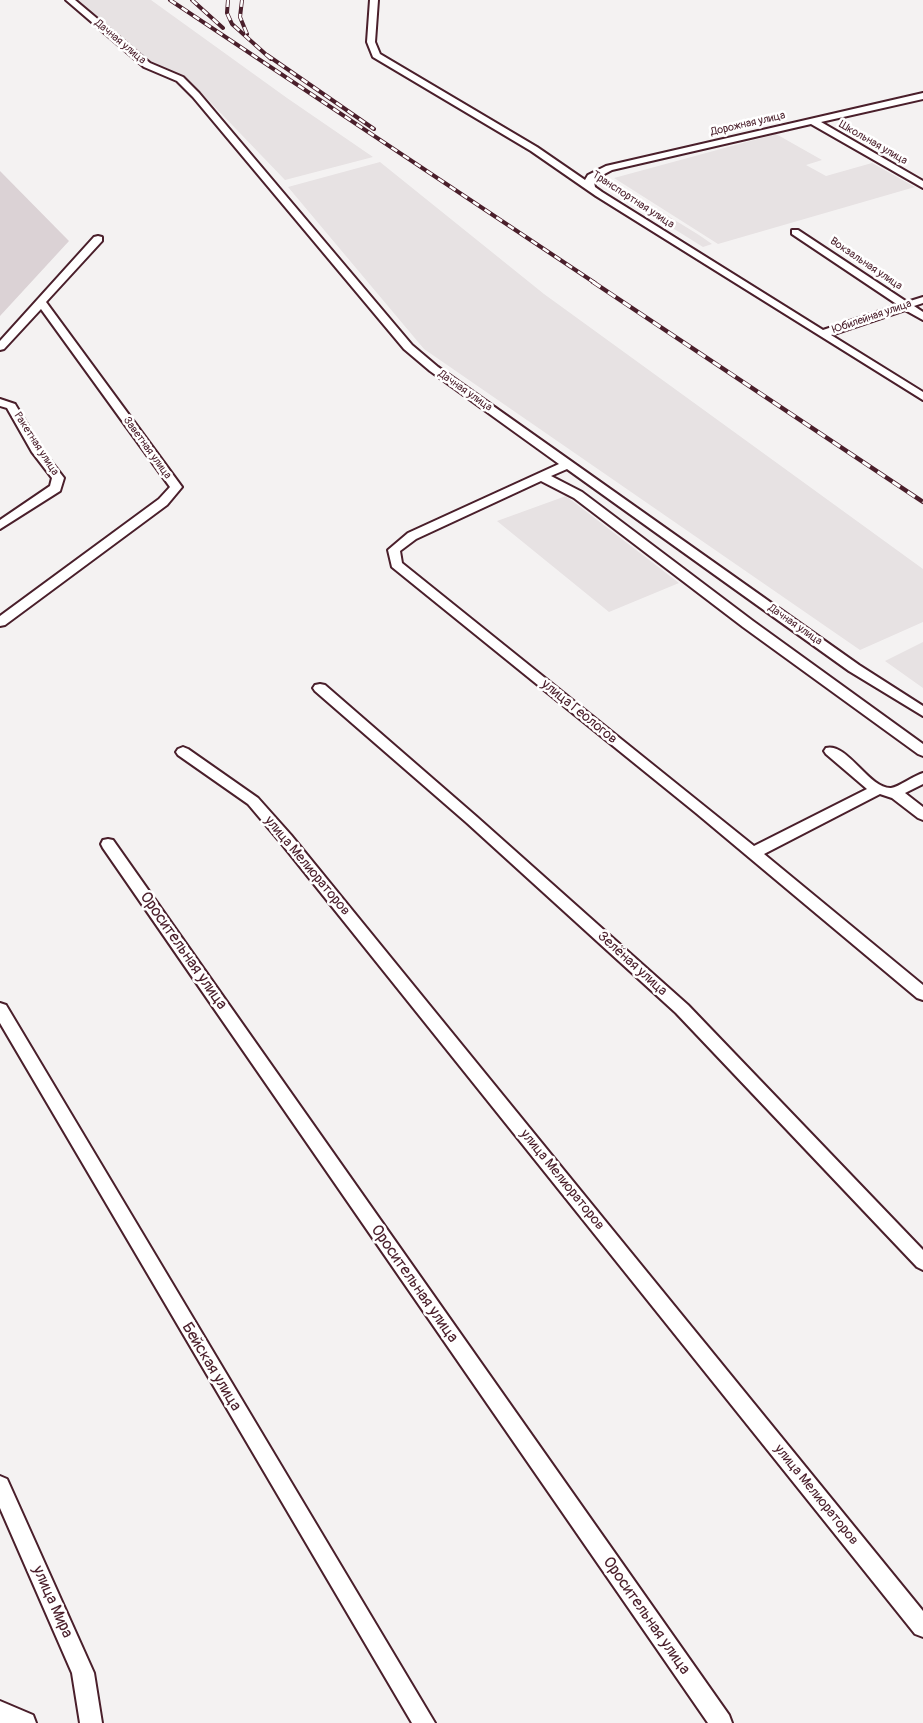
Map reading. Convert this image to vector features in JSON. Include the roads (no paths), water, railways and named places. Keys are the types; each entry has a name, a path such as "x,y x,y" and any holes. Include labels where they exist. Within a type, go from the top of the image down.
{"street":[{"name":"Дачная улица","path":"70,0 147,65 180,80 196,95 408,346 434,369 854,668 923,712"},
{"name":"Транспортная улица","path":"374,0 371,42 376,55 534,149 591,188 923,397"},
{"name":"Дорожная улица","path":"591,188 589,182 591,177 609,168 923,96"},
{"name":"Школьная улица","path":"812,121 923,185"},
{"path":"562,168 587,171 609,168"},
{"name":"Вокзальная улица","path":"795,232 923,317"},
{"path":"0,348 98,239"},
{"name":"Юбилейная улица","path":"822,334 923,300"},
{"name":"Заветная улица","path":"0,622 162,502 176,488 40,302"},
{"name":"Ракетная улица","path":"0,402 11,406 38,452 58,478 56,488 0,525"},
{"name":"улица Геологов","path":"568,464 412,536 394,550 396,564 753,853 923,994"},
{"path":"541,476 578,495 748,624 923,751"},
{"name":"Зелёная улица","path":"320,688 472,820 682,1009 923,1262"},
{"path":"831,751 875,788 897,794 923,815"},
{"name":"улица Мелиораторов","path":"183,752 252,801 286,839 923,1627"},
{"path":"753,853 886,791 923,778"},
{"name":"Оросительная улица","path":"108,844 721,1723"},
{"name":"Бейская улица","path":"0,1009 424,1723"},
{"name":"улица Мира","path":"0,1486 83,1673 91,1723"},
{"path":"0,1712 25,1723"}],"railway":[{"path":"170,0 595,283"},
{"path":"192,0 223,28"},
{"path":"228,0 227,13 232,24 271,59"},
{"path":"242,0 240,17 247,34"},
{"path":"267,55 374,129"},
{"path":"593,282 923,502"}]}
